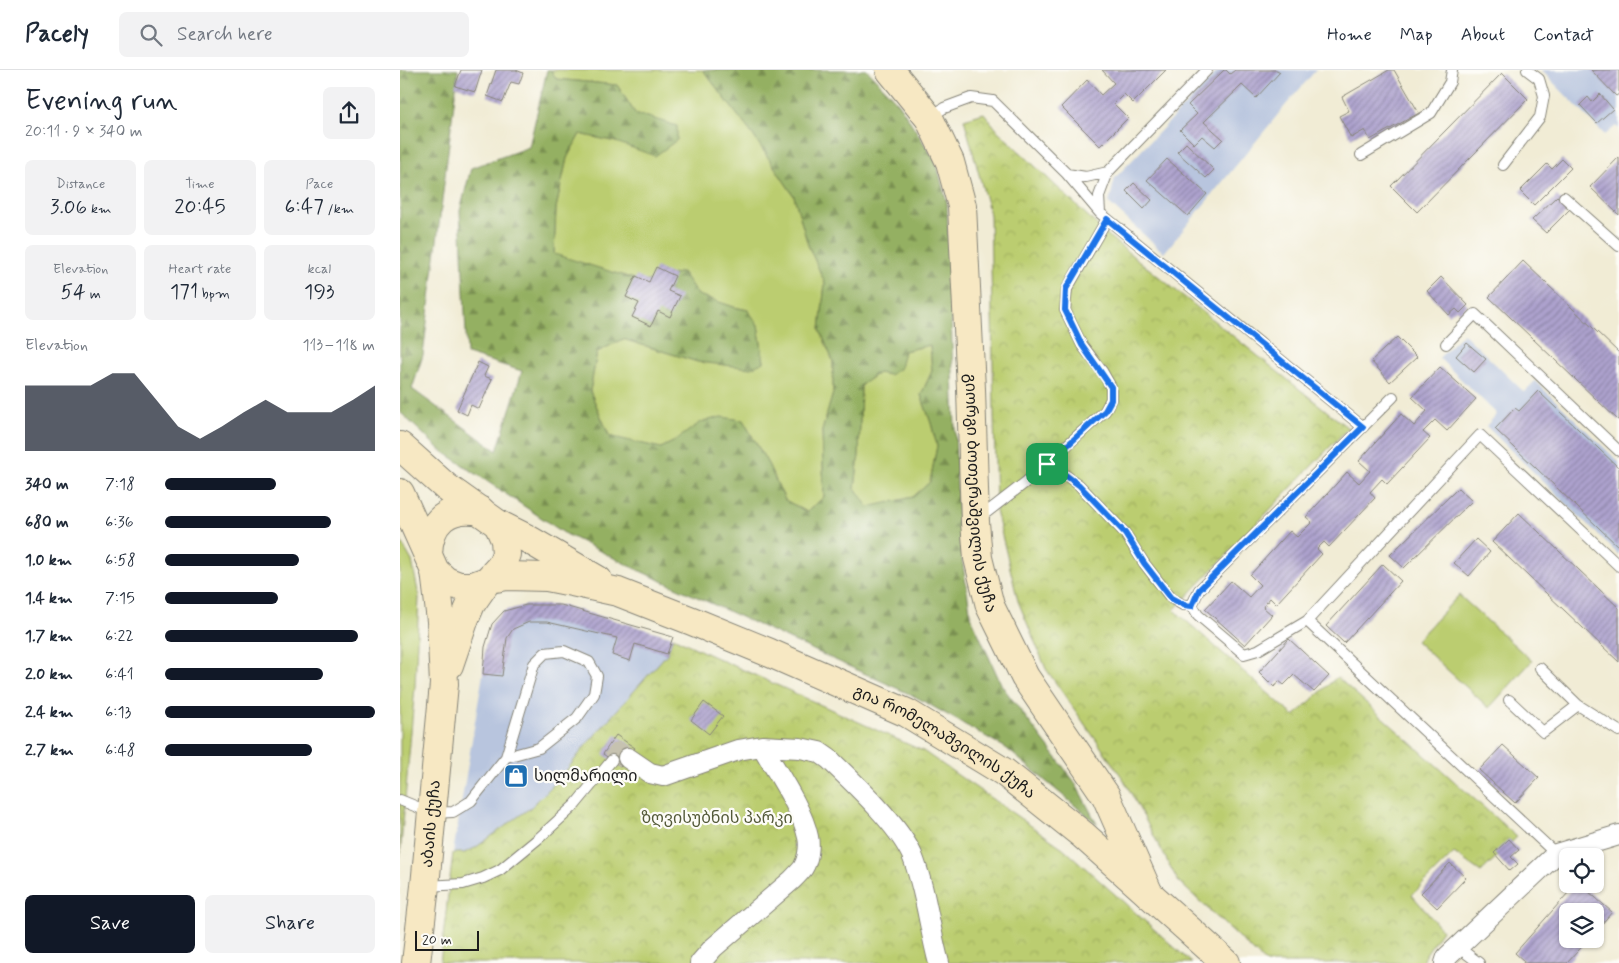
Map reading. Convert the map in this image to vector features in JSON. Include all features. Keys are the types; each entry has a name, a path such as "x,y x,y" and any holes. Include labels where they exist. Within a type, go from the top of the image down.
{"street":[{"name":"გიორგი ბოთერაშვილის ქუჩა","path":"890,70 929,118 950,162 962,206 975,522 978,558 990,606 1025,677 1106,796 1149,894"},
{"path":"400,446 446,487 489,518 505,540 506,554 501,566 489,580 474,586 459,586 446,580 432,562 428,540 433,528 442,518 454,511 467,509 489,518"},
{"name":"აბაის ქუჩა","path":"400,493 432,562 441,621 444,684 416,963"},
{"name":"გია რომელაშვილის ქუჩა","path":"489,518 618,592"},
{"name":"გია რომელაშვილის ქუჩა","path":"489,580 507,576 547,577 618,592 692,620 907,713 1004,772 1083,835 1226,963"},
{"name":"აბაის ქუჩა","path":"444,684 464,618 471,604 489,580"},
{"path":"620,759 650,773 663,776 738,750 762,746 800,748 819,752 829,759 881,812 911,853 929,910 939,963"},
{"path":"700,963 713,948 792,880 803,867 808,854 809,840 804,825 762,746"},
{"path":"1445,963 1447,957 1458,946 1556,854 1619,835"}],"lane":[{"path":"975,522 1047,464 1105,411 1111,400 1111,387 1082,345 1065,310 1066,289 1103,216 1099,196 1108,172 1207,70"},
{"path":"1361,155 1431,114 1450,82 1452,70"},
{"path":"1503,165 1540,117 1544,96 1539,79 1527,70"},
{"path":"929,118 944,108 971,98 993,101 1066,174 1103,216 1363,427"},
{"path":"1066,174 1086,177 1108,172"},
{"path":"1564,197 1619,246"},
{"path":"1446,344 1475,314 1619,451"},
{"path":"1192,606 1199,590 1392,397"},
{"path":"1047,464 1079,485 1125,533 1144,563 1171,598 1184,605 1192,606 1198,615 1244,654 1258,650 1307,621 1480,435 1619,566"},
{"path":"1307,621 1556,854"},
{"path":"400,800 432,813 453,812 471,801 506,757 534,664 546,653 564,651 589,662 597,676 594,694 578,718 539,748 506,757"},
{"path":"1540,668 1578,705 1619,731"},
{"path":"1509,700 1542,732 1578,705"},
{"path":"425,886 463,884 484,878 500,870 575,805 620,759"},
{"path":"1458,946 1479,963"}],"shaded area":[{"path":"1219,70 1316,70 1164,253 1109,203 1115,178"},
{"path":"1541,70 1619,70 1619,129 1616,126 1605,135"},
{"path":"1463,333 1524,392 1535,381 1619,462 1619,555 1486,426 1497,414 1439,358"},
{"path":"526,605 561,605 673,637 667,654 587,744 561,777 530,808 475,848 464,853 453,853 483,674 485,647 492,624 504,611"}],"green space":[{"path":"400,70 458,70 423,355 412,389 497,451 522,371 467,354 460,211 471,168 529,147 547,70 551,70 556,79 617,85 635,113 677,126 677,140 655,156 616,142 580,134 567,158 556,208 554,254 644,282 682,272 698,295 748,310 758,325 764,362 751,368 698,362 623,339 597,352 590,391 609,436 661,448 673,442 701,422 721,417 743,420 768,464 785,500 807,512 824,497 822,431 833,393 833,361 820,330 825,283 808,245 794,196 753,135 703,70 867,70 899,104 936,162 947,203 958,514 961,552 971,617 1002,686 1074,781 1097,824 1006,748 916,697 638,570 564,533 439,449 400,412","holes":["930,345 932,371 921,395 937,446 930,482 913,497 868,507 855,488 859,455 861,385 878,373 890,375 900,368 904,351"]},
{"path":"551,70 703,70 753,135 794,196 808,245 825,283 820,330 833,361 833,393 822,431 824,497 807,512 785,500 768,464 743,420 673,442 661,448 610,437 590,391 597,352 623,339 698,362 764,362 758,325 748,310 698,295 682,272 644,282 554,255 556,208 567,158 580,134 616,142 677,127 635,113 617,85 556,79"},
{"path":"984,113 998,131 1113,240 1348,428 1174,610 1294,716 1337,677 1517,837 1481,872 1454,853 1412,895 1442,930 1422,963 1266,963 1178,881 1124,780 1046,669 1018,601 996,511 990,215 964,119"},
{"path":"930,345 932,371 921,395 937,446 930,482 913,497 868,508 855,488 859,455 861,385 878,373 890,375 904,351"},
{"path":"400,540 412,561 419,597 415,686 400,857"},
{"path":"1459,595 1532,661 1489,708 1416,641"},
{"name":"ზღვისუბნის პარკი","path":"673,637 923,751 1063,848 1192,963 440,963 453,853 464,853 475,848 530,808 561,777 587,744 667,654"}],"building":[{"path":"461,70 482,70 475,92 455,86"},
{"path":"496,70 516,70 523,73 519,84 511,82 503,102 487,96"},
{"path":"1102,70 1166,70 1133,103 1124,94 1114,104 1128,118 1100,146 1061,107 1087,80 1101,95 1114,83"},
{"path":"1224,70 1230,74 1235,70 1277,70 1280,72 1256,98 1242,85 1204,122 1223,139 1215,147 1202,136 1194,144 1180,130 1197,114 1188,105"},
{"path":"1389,70 1394,70 1419,113 1370,140 1365,130 1351,138 1339,116 1349,111 1342,97"},
{"path":"1591,70 1619,70 1619,94 1616,96"},
{"path":"1502,73 1528,99 1417,212 1391,186"},
{"path":"1600,94 1613,109 1597,123 1580,105 1588,97 1592,102"},
{"path":"1186,143 1214,170 1206,178 1177,152"},
{"path":"1619,157 1619,215 1590,187"},
{"path":"1167,159 1207,194 1188,216 1147,180"},
{"path":"1562,159 1571,168 1534,205 1520,191 1547,164 1552,169"},
{"path":"1134,183 1152,200 1144,209 1126,191"},
{"path":"1557,196 1570,209 1546,233 1532,220"},
{"path":"1523,261 1619,353 1619,421 1489,297"},
{"path":"656,267 675,276 668,291 680,296 670,317 658,311 651,326 632,317 639,303 626,297 636,276 649,282"},
{"path":"1441,277 1468,305 1460,313 1456,309 1449,315 1427,291"},
{"path":"1397,337 1417,357 1390,382 1371,361"},
{"path":"1467,343 1486,359 1474,372 1456,356"},
{"path":"478,362 488,367 484,376 492,379 479,409 471,405 467,415 457,410"},
{"path":"1440,367 1476,399 1447,431 1435,420 1423,432 1430,438 1387,484 1382,479 1370,492 1375,498 1329,547 1324,542 1317,549 1322,554 1276,604 1270,598 1263,607 1272,615 1245,645 1205,609 1231,581 1249,597 1260,585 1250,575 1290,531 1297,537 1312,522 1306,517 1347,472 1359,483 1370,471 1359,461 1401,414 1414,426 1427,411 1412,397"},
{"path":"1538,391 1619,468 1619,547 1495,429 1515,408 1519,411"},
{"path":"1458,488 1472,501 1404,568 1390,555"},
{"path":"1519,513 1619,608 1619,662 1492,542"},
{"path":"1476,539 1490,552 1469,576 1454,563"},
{"path":"1383,564 1401,581 1344,643 1326,626"},
{"path":"526,605 561,605 673,637 667,654 635,644 630,661 612,655 617,638 547,622 529,622 513,629 507,638 502,676 483,674 485,647 492,624 504,611"},
{"path":"1289,639 1329,676 1314,692 1294,675 1284,685 1279,681 1274,687 1259,672"},
{"path":"704,702 723,716 709,734 691,720"},
{"path":"616,735 635,748 621,767 603,754"},
{"path":"1503,745 1539,778 1515,803 1479,770"},
{"path":"1509,839 1519,850 1511,857 1518,864 1510,871 1494,853"},
{"path":"1450,863 1466,878 1437,908 1421,893"},
{"path":"1568,893 1590,893 1602,903 1559,903"},
{"path":"1559,903 1559,948 1581,948 1567,963 1523,963 1524,961 1515,953"},
{"path":"1604,905 1612,912 1604,921"}],"tunnel":[{"path":"612,760 619,752 628,758"}],"place":[{"name":"სილმარილი","path":"516,776"}],"route":[{"path":"1107,219 1363,427 1199,590 1192,606 1184,605 1171,598 1144,563 1125,533 1079,485 1047,464 1105,411 1111,400 1111,387 1102,371 1082,345 1065,310 1066,289 1107,219"}]}
